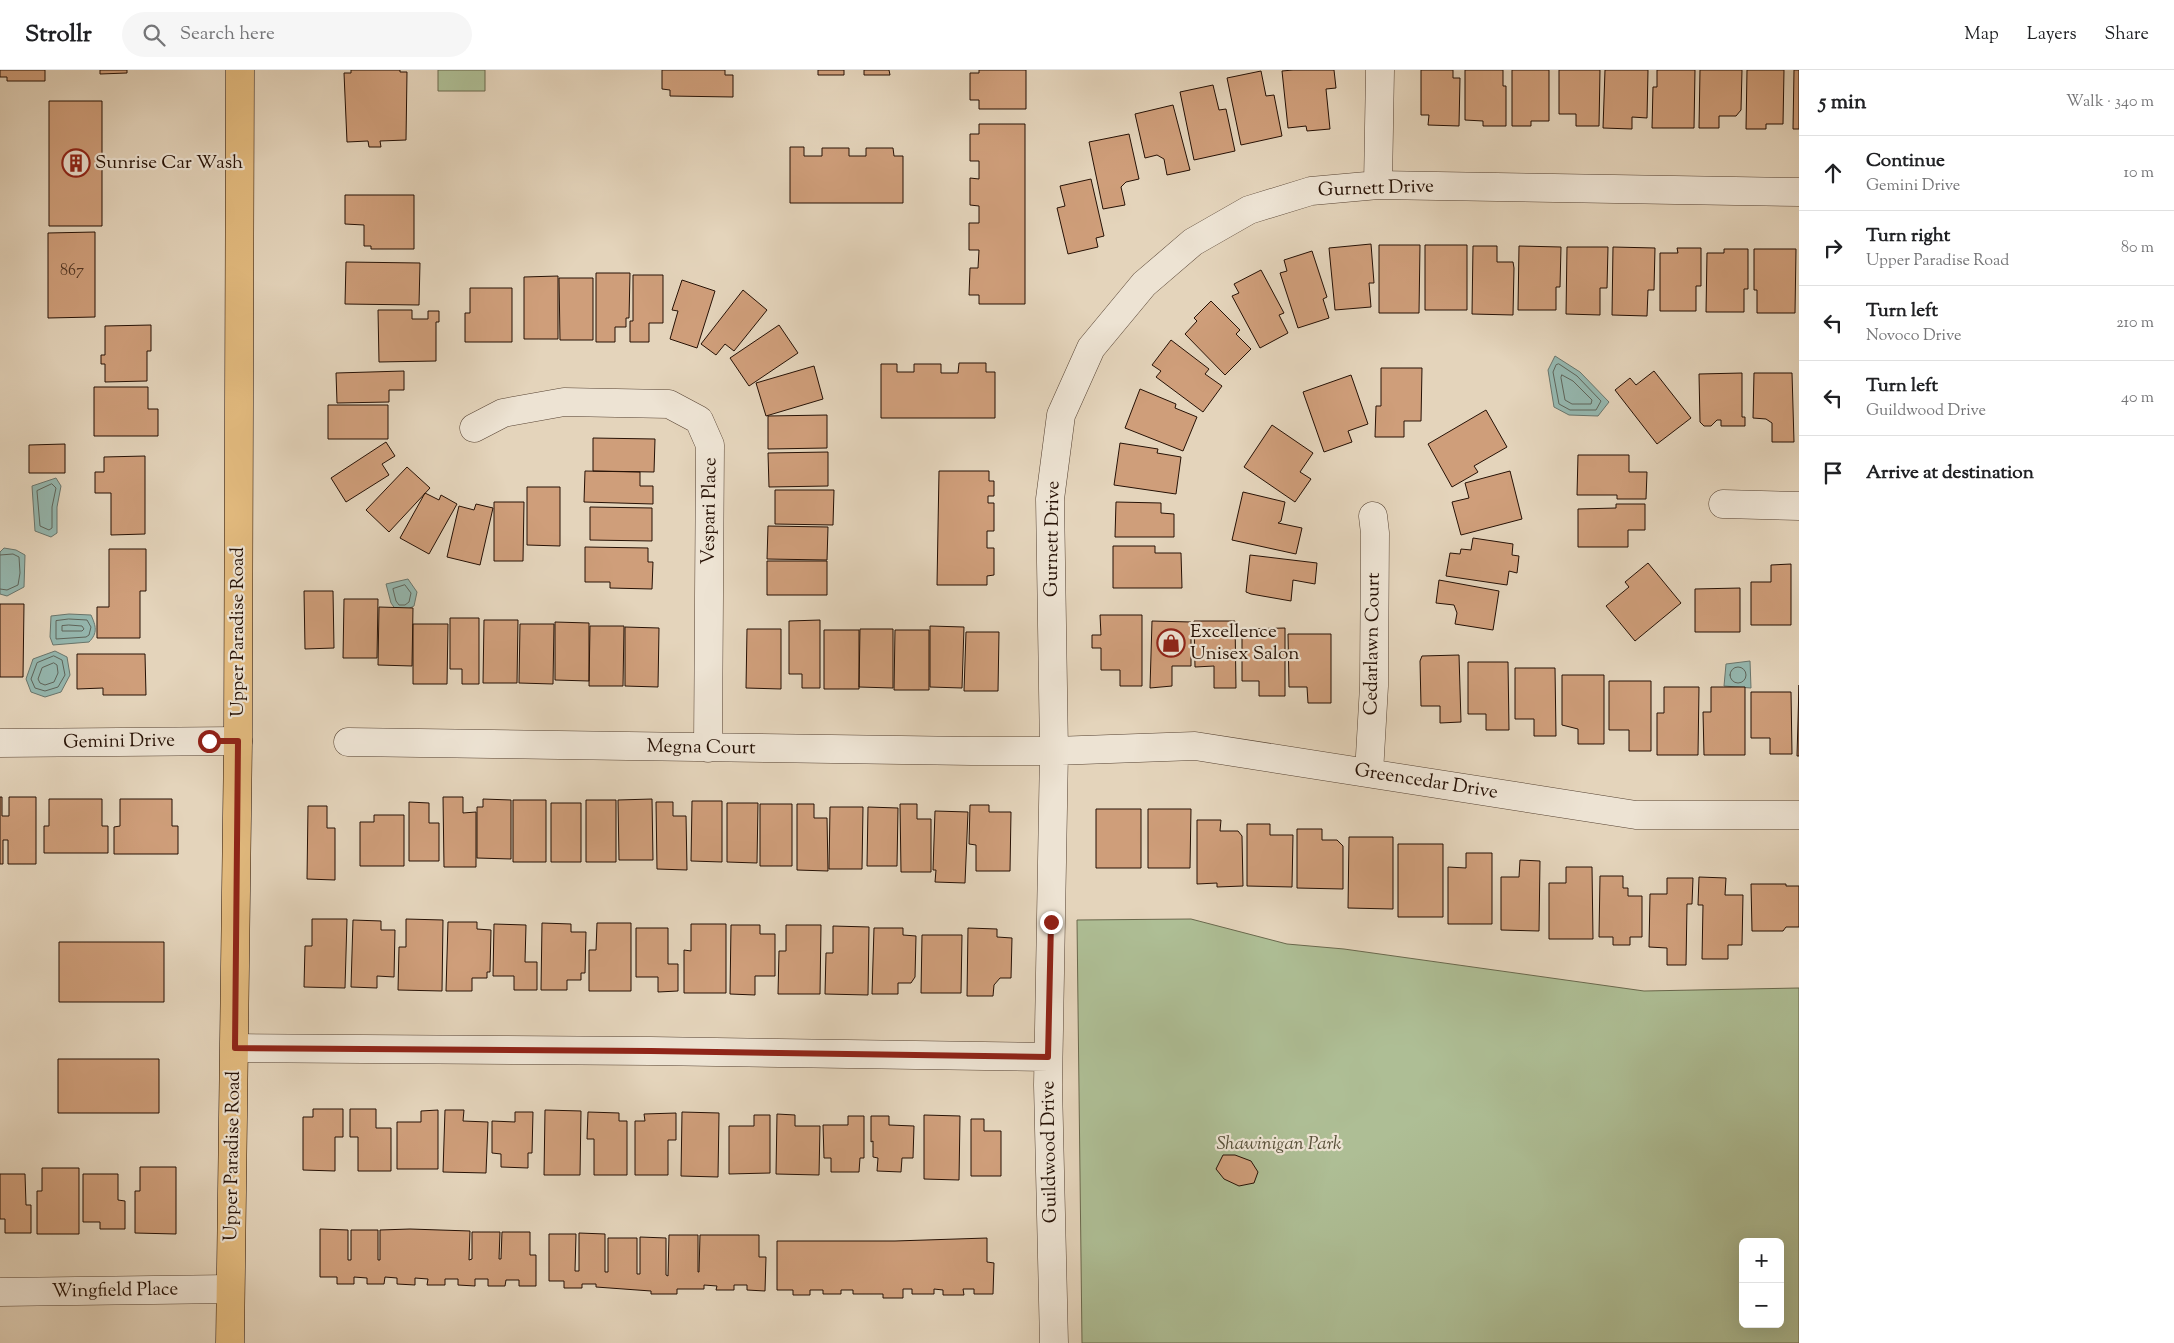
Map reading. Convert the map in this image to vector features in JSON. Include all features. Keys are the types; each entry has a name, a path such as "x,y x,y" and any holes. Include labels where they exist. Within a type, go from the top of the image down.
{"main road":[{"name":"Upper Paradise Road","path":"230,1343 238,741 240,70"}],"street":[{"path":"1378,185 1380,70"},
{"name":"Gurnett Drive","path":"1054,751 1050,499 1061,415 1091,348 1144,284 1193,242 1249,210 1312,191 1378,185 1799,192"},
{"name":"Vespari Place","path":"474,428 503,412 564,402 669,404 699,420 710,445 708,748"},
{"path":"1723,504 1799,506"},
{"name":"Cedarlawn Court","path":"1369,773 1374,686 1375,533 1372,516"},
{"name":"Gemini Drive","path":"0,743 238,741"},
{"name":"Megna Court","path":"348,742 1054,751"},
{"name":"Greencedar Drive","path":"1054,751 1195,746 1636,815 1799,815"},
{"name":"Guildwood Drive","path":"1054,751 1048,1057 1054,1343"},
{"path":"235,1048 651,1051 1048,1057"},
{"name":"Wingfield Place","path":"0,1292 230,1289"}],"green space":[{"path":"438,70 485,70 485,91 438,91"},
{"name":"Shawinigan Park","path":"1191,919 1287,944 1344,949 1644,991 1799,988 1799,1343 1082,1343 1077,920"}],"water":[{"path":"1555,356 1580,372 1609,402 1598,416 1569,415 1554,407 1548,370"},
{"path":"56,478 61,486 57,507 57,533 51,537 35,531 32,486"},
{"path":"4,548 16,550 25,555 24,587 7,596 0,594 0,552"},
{"path":"408,579 417,592 414,606 406,610 396,610 391,603 386,584"},
{"path":"69,614 91,615 95,626 94,636 89,642 53,645 50,637 51,616"},
{"path":"55,651 67,657 70,675 61,692 45,697 31,692 26,679 33,659"},
{"path":"1750,661 1751,688 1724,686 1726,664"}],"building":[{"path":"0,70 45,70 45,81 7,81 7,77 0,77"},
{"path":"100,70 127,70 127,73 100,74"},
{"path":"351,70 400,70 400,72 407,72 406,140 380,141 381,147 369,147 368,141 347,142 344,73 351,73"},
{"path":"662,70 725,70 725,75 733,75 733,97 670,96 670,90 662,89"},
{"path":"818,70 844,70 844,75 818,75"},
{"path":"864,70 889,70 890,75 864,75"},
{"path":"979,70 1026,70 1026,109 979,109 979,100 970,100 970,73 979,73"},
{"path":"1334,70 1336,88 1326,89 1330,129 1307,131 1306,126 1288,128 1282,71"},
{"path":"1421,70 1453,70 1453,78 1460,78 1459,126 1428,125 1429,115 1421,115"},
{"path":"1465,70 1503,70 1503,86 1506,86 1506,126 1483,126 1483,121 1465,120"},
{"path":"1512,70 1549,70 1549,121 1531,121 1531,126 1512,126"},
{"path":"1559,70 1600,70 1599,126 1576,126 1576,114 1559,114"},
{"path":"1605,70 1648,70 1647,118 1632,117 1632,129 1603,128"},
{"path":"1657,70 1695,70 1694,128 1652,128 1653,87 1657,87"},
{"path":"1700,70 1742,70 1741,110 1736,116 1719,116 1719,128 1699,128"},
{"path":"1747,70 1784,70 1783,124 1766,124 1766,129 1746,129"},
{"path":"1794,70 1799,70 1799,129 1793,129"},
{"path":"1261,71 1266,96 1274,95 1282,136 1241,145 1227,78"},
{"path":"1213,85 1219,110 1226,109 1235,151 1194,160 1180,92"},
{"name":"Sunrise Car Wash","path":"49,101 102,101 102,226 49,226"},
{"path":"1173,105 1190,170 1167,175 1164,159 1157,155 1145,158 1135,114"},
{"path":"979,124 1025,124 1025,304 979,304 979,295 969,295 970,268 978,268 979,250 969,250 969,223 979,223 979,206 970,205 970,178 979,179 979,161 970,161 970,134 979,134"},
{"path":"1129,134 1139,179 1126,182 1121,187 1125,205 1103,209 1089,142"},
{"path":"790,147 804,147 804,156 822,156 822,148 849,148 849,156 866,156 866,148 893,148 894,156 903,156 903,203 790,203"},
{"path":"1091,179 1104,236 1096,238 1098,247 1068,254 1057,208 1065,206 1060,186"},
{"path":"345,195 414,195 414,249 371,249 371,246 364,246 364,225 345,224"},
{"path":"95,232 95,317 48,318 48,233"},
{"path":"1371,244 1374,283 1369,283 1371,307 1335,310 1329,248"},
{"path":"1379,245 1420,245 1419,313 1379,313"},
{"path":"1425,245 1467,245 1467,310 1425,310"},
{"path":"1473,246 1497,246 1497,262 1513,262 1513,315 1472,314"},
{"path":"1519,246 1561,247 1560,287 1556,287 1556,310 1518,310"},
{"path":"1567,247 1608,247 1607,288 1600,288 1600,315 1566,314"},
{"path":"1613,247 1655,248 1654,290 1648,290 1647,316 1612,315"},
{"path":"1677,248 1701,248 1701,286 1696,286 1696,311 1660,311 1660,253 1678,253"},
{"path":"1724,249 1748,249 1748,289 1744,289 1744,312 1706,312 1707,253 1724,253"},
{"path":"1754,249 1796,249 1795,313 1757,313 1757,290 1754,290"},
{"path":"1312,251 1327,297 1323,299 1329,318 1298,328 1280,273 1287,271 1284,260"},
{"path":"346,262 420,263 419,305 345,304"},
{"path":"1261,270 1284,313 1279,315 1288,333 1260,348 1232,296 1239,293 1234,284"},
{"path":"596,273 630,273 629,318 626,318 626,327 615,327 615,342 596,342"},
{"path":"633,275 663,275 663,323 649,323 649,342 630,342 630,321 633,321"},
{"path":"558,276 558,339 524,339 524,277"},
{"path":"559,278 593,278 593,340 560,340"},
{"path":"682,280 715,291 697,348 670,339 678,311 672,310"},
{"path":"470,288 512,288 512,342 465,342 465,313 470,313"},
{"path":"743,290 767,310 734,351 725,344 716,355 701,344"},
{"path":"1211,301 1240,330 1236,334 1251,349 1225,375 1185,334 1197,321 1194,318"},
{"path":"378,310 412,310 412,319 428,319 428,311 439,311 439,322 436,322 436,361 379,362"},
{"path":"151,325 151,351 147,351 147,381 105,382 105,364 101,364 101,355 105,355 105,326"},
{"path":"779,325 798,353 749,386 730,358"},
{"path":"1171,340 1209,369 1205,374 1222,386 1203,412 1156,377 1161,371 1152,365"},
{"path":"959,363 986,363 986,372 995,372 995,418 881,418 881,364 897,364 897,372 914,372 914,364 941,364 941,373 958,373"},
{"path":"814,366 823,399 766,416 756,383"},
{"path":"1381,368 1422,368 1421,421 1404,421 1404,437 1375,437 1376,406 1381,406"},
{"path":"404,371 404,390 389,390 389,402 337,403 336,373"},
{"path":"1654,371 1691,418 1657,444 1615,390 1630,378 1636,385"},
{"path":"1742,373 1742,417 1745,417 1745,426 1721,426 1721,420 1717,420 1711,426 1704,426 1700,422 1699,374"},
{"path":"1754,373 1792,373 1794,442 1772,442 1772,423 1766,419 1753,418"},
{"path":"1351,375 1368,424 1348,431 1352,442 1324,452 1303,392"},
{"path":"94,387 148,387 148,409 158,409 158,436 94,436"},
{"path":"1140,389 1176,404 1175,408 1197,417 1183,451 1125,428"},
{"path":"328,405 388,405 388,439 328,439"},
{"path":"1486,410 1507,447 1474,466 1478,472 1452,487 1428,444"},
{"path":"827,415 827,448 768,449 768,416"},
{"path":"1272,425 1313,453 1300,472 1311,479 1295,502 1244,467"},
{"path":"593,438 655,439 654,472 593,471"},
{"path":"386,442 395,456 382,464 389,475 346,502 331,478"},
{"path":"1120,443 1158,449 1157,453 1181,457 1176,494 1114,485"},
{"path":"65,444 65,473 29,473 29,445"},
{"path":"828,452 828,486 769,487 768,453"},
{"path":"1578,455 1629,455 1629,472 1647,472 1646,499 1617,499 1617,495 1577,495"},
{"path":"145,456 145,534 111,535 111,493 95,493 95,472 104,472 104,457"},
{"path":"407,467 430,488 389,532 366,510"},
{"path":"585,471 640,472 640,486 653,486 653,504 584,502"},
{"path":"939,471 989,471 989,481 994,481 994,496 988,496 988,503 994,503 994,531 987,531 987,548 994,548 994,575 987,576 987,585 937,585"},
{"path":"1510,471 1522,519 1461,535 1452,502 1469,498 1465,483"},
{"path":"527,487 560,487 560,546 527,545"},
{"path":"775,490 834,490 833,525 775,524"},
{"path":"1243,492 1285,502 1281,521 1278,523 1302,528 1296,554 1232,540"},
{"path":"425,493 439,500 441,495 457,504 429,554 400,538"},
{"path":"494,502 524,502 523,561 494,561"},
{"path":"1116,502 1161,503 1161,513 1174,514 1174,537 1115,537"},
{"path":"476,504 493,508 480,565 447,557 459,506 474,510"},
{"path":"1616,504 1645,504 1645,530 1628,530 1628,547 1578,547 1578,509 1616,508"},
{"path":"590,507 652,508 652,541 590,540"},
{"path":"768,526 828,527 827,560 767,559"},
{"path":"1473,538 1513,544 1512,555 1519,556 1517,573 1509,571 1507,585 1446,576 1450,553 1460,554 1461,549 1471,550"},
{"path":"1113,546 1155,546 1155,553 1181,553 1182,588 1113,588"},
{"path":"585,547 648,548 648,562 653,562 652,589 610,588 610,582 585,582"},
{"path":"109,549 146,549 146,591 140,591 140,638 97,638 97,607 109,607"},
{"path":"1250,555 1317,563 1315,584 1293,580 1291,601 1246,592"},
{"path":"767,561 827,561 827,595 767,595"},
{"path":"1648,563 1681,603 1635,641 1606,606 1629,587 1625,582"},
{"path":"1791,564 1791,625 1751,625 1751,582 1771,582 1771,565"},
{"path":"1439,580 1499,591 1493,630 1455,624 1457,613 1454,605 1436,603"},
{"path":"1740,588 1740,632 1695,632 1695,589"},
{"path":"304,591 333,591 334,648 305,649"},
{"path":"344,599 378,599 377,658 343,658"},
{"path":"0,604 24,604 23,677 0,677"},
{"path":"379,607 413,608 412,666 378,665"},
{"path":"1100,615 1142,615 1142,686 1120,686 1120,670 1101,670 1101,648 1092,648 1092,635 1101,635"},
{"path":"450,618 479,618 479,684 462,684 462,669 450,669"},
{"path":"484,620 518,620 517,683 483,683"},
{"path":"820,620 820,688 802,688 802,674 789,674 789,621"},
{"name":"Excellence Unisex Salon","path":"1152,621 1191,622 1191,666 1172,666 1172,686 1150,688"},
{"path":"1194,621 1235,621 1236,688 1214,688 1214,666 1195,667"},
{"path":"555,622 589,623 589,681 555,680"},
{"path":"413,624 448,624 447,684 413,684"},
{"path":"520,624 554,624 553,684 519,683"},
{"path":"590,626 624,626 623,686 589,686"},
{"path":"930,626 964,627 962,688 930,687"},
{"path":"625,627 659,628 658,687 625,686"},
{"path":"1285,628 1285,696 1259,696 1259,681 1242,681 1242,629"},
{"path":"747,629 781,629 781,689 746,688"},
{"path":"860,629 893,629 893,688 859,687"},
{"path":"824,630 859,630 859,689 824,689"},
{"path":"895,630 929,630 929,690 894,690"},
{"path":"966,632 999,632 998,691 964,691"},
{"path":"1288,634 1331,634 1331,703 1308,703 1307,687 1289,687"},
{"path":"77,654 145,654 146,695 103,695 103,688 77,689"},
{"path":"1459,655 1461,722 1440,723 1440,706 1421,706 1420,661 1422,656"},
{"path":"1468,662 1508,662 1509,730 1486,730 1486,714 1468,714"},
{"path":"1515,668 1555,668 1556,736 1534,736 1534,719 1515,719"},
{"path":"1562,675 1604,675 1604,744 1578,744 1578,729 1562,725"},
{"path":"1609,681 1651,681 1651,751 1629,751 1629,730 1609,730"},
{"path":"1799,685 1799,756 1797,756"},
{"path":"1664,687 1699,687 1698,755 1657,755 1657,713 1664,713"},
{"path":"1711,687 1745,687 1745,755 1704,755 1703,712 1711,712"},
{"path":"1751,692 1791,692 1792,754 1770,754 1770,738 1751,738"},
{"path":"0,797 2,797 2,816 9,816 9,797 36,797 36,864 8,864 8,840 3,840 3,864 0,864"},
{"path":"443,797 463,797 463,813 476,812 476,867 444,867"},
{"path":"49,799 102,799 102,826 108,826 108,853 44,853 44,826 49,826"},
{"path":"120,799 172,799 172,826 178,826 178,854 114,854 114,827 120,826"},
{"path":"483,799 511,800 511,859 477,858 477,807 483,807"},
{"path":"652,799 653,860 619,860 618,800"},
{"path":"513,800 546,800 546,862 513,862"},
{"path":"586,800 616,800 616,862 586,862"},
{"path":"692,801 722,801 722,862 691,861"},
{"path":"409,802 429,803 429,823 439,823 439,861 409,861"},
{"path":"656,802 673,802 673,816 686,816 687,870 657,869"},
{"path":"551,803 581,803 581,862 551,862"},
{"path":"727,803 758,803 757,863 727,862"},
{"path":"760,804 792,804 792,866 760,866"},
{"path":"797,804 814,804 814,818 827,818 828,871 797,870"},
{"path":"900,804 917,804 917,819 931,819 931,872 901,872"},
{"path":"970,805 989,805 989,812 1011,812 1010,871 976,871 976,845 969,844"},
{"path":"308,806 327,806 327,828 335,828 335,880 307,879"},
{"path":"830,807 863,807 862,869 829,869"},
{"path":"868,807 898,808 897,866 867,866"},
{"path":"1096,809 1141,809 1141,868 1096,868"},
{"path":"1148,809 1191,809 1190,868 1148,868"},
{"path":"935,811 968,812 965,883 935,882 936,870 933,870"},
{"path":"374,815 404,815 404,866 360,866 360,822 374,822"},
{"path":"1197,820 1221,820 1220,831 1238,831 1242,836 1243,886 1217,887 1217,883 1197,884"},
{"path":"1247,824 1270,824 1270,835 1293,835 1292,887 1247,886"},
{"path":"1297,829 1322,829 1322,840 1337,840 1343,846 1343,889 1297,888"},
{"path":"1349,837 1393,837 1393,909 1348,908"},
{"path":"1398,844 1443,844 1443,917 1398,917"},
{"path":"1466,853 1492,853 1492,924 1448,924 1448,867 1466,868"},
{"path":"1520,860 1540,861 1539,931 1501,930 1501,877 1519,877"},
{"path":"1566,867 1592,867 1593,939 1549,939 1549,883 1566,883"},
{"path":"1600,876 1623,876 1623,888 1628,888 1628,896 1642,896 1642,937 1630,937 1630,945 1613,945 1613,937 1599,937"},
{"path":"1699,877 1726,878 1725,895 1743,895 1742,945 1728,945 1728,959 1702,959 1703,905 1698,905"},
{"path":"1667,878 1693,878 1692,904 1687,904 1686,965 1667,965 1667,948 1649,947 1650,894 1667,894"},
{"path":"1751,884 1799,886 1799,927 1786,927 1783,931 1752,931"},
{"path":"312,919 347,919 345,988 304,987 305,946 312,946"},
{"path":"406,919 443,920 442,991 398,990 399,947 406,947"},
{"path":"353,920 381,921 381,930 395,930 394,977 377,976 377,988 351,987"},
{"path":"448,922 477,922 477,929 491,930 490,972 487,972 487,978 472,978 472,991 446,991"},
{"path":"542,923 571,924 571,932 586,932 585,973 581,973 581,980 567,980 567,990 541,990"},
{"path":"597,923 631,923 631,991 589,991 589,950 596,950"},
{"path":"494,924 526,925 525,962 537,962 537,990 514,990 514,976 493,976"},
{"path":"691,924 726,924 726,993 684,993 684,950 691,951"},
{"path":"731,925 760,925 760,934 775,934 775,976 755,976 755,995 730,994"},
{"path":"786,925 821,925 820,994 778,994 779,951 786,951"},
{"path":"833,926 869,927 868,995 825,994 826,953 833,953"},
{"path":"636,928 668,928 668,964 678,964 678,991 658,992 658,977 636,977"},
{"path":"874,928 903,928 903,935 916,936 915,977 911,983 898,983 898,994 872,994"},
{"path":"968,928 997,929 997,937 1012,938 1011,978 1000,978 994,985 993,996 967,996"},
{"path":"922,935 962,935 961,993 921,993"},
{"path":"59,942 164,942 164,1002 59,1002"},
{"path":"58,1059 159,1059 159,1113 58,1113"},
{"path":"313,1109 343,1109 343,1137 335,1137 335,1171 303,1170 303,1117 313,1117"},
{"path":"350,1109 376,1109 376,1128 391,1128 391,1171 358,1171 358,1137 350,1137"},
{"path":"438,1110 438,1169 397,1169 397,1122 421,1122 421,1111"},
{"path":"445,1110 464,1110 463,1121 488,1122 486,1173 443,1172"},
{"path":"545,1110 581,1111 580,1175 544,1175"},
{"path":"515,1112 533,1112 532,1153 528,1153 528,1168 501,1167 501,1154 492,1153 492,1121 515,1122"},
{"path":"588,1112 619,1113 619,1121 627,1121 627,1175 594,1175 594,1139 587,1139"},
{"path":"682,1112 719,1113 718,1177 681,1176"},
{"path":"676,1113 676,1140 668,1140 668,1175 635,1175 635,1121 645,1121 644,1114"},
{"path":"777,1114 795,1115 795,1126 820,1126 819,1175 776,1174"},
{"path":"754,1115 770,1115 770,1173 729,1174 729,1126 754,1126"},
{"path":"924,1115 960,1116 959,1180 924,1179"},
{"path":"848,1116 864,1116 864,1158 860,1158 859,1172 831,1172 831,1158 824,1158 823,1125 848,1125"},
{"path":"871,1116 889,1116 889,1125 914,1126 913,1158 902,1158 901,1172 877,1171 878,1158 873,1157 873,1141 871,1142"},
{"path":"971,1119 984,1119 984,1131 1001,1131 1001,1176 971,1176"},
{"path":"1223,1155 1235,1155 1251,1161 1258,1172 1254,1183 1239,1186 1224,1179 1216,1169"},
{"path":"140,1167 176,1167 176,1234 135,1233 135,1191 140,1191"},
{"path":"42,1168 79,1168 79,1234 37,1234 37,1191 42,1191"},
{"path":"0,1174 25,1174 26,1205 31,1205 31,1233 5,1233 5,1219 0,1219"},
{"path":"83,1174 118,1174 118,1200 125,1201 125,1229 100,1229 100,1222 83,1222"},
{"path":"320,1229 348,1230 348,1260 351,1260 351,1230 378,1230 378,1260 380,1260 380,1230 470,1231 469,1260 472,1259 472,1232 500,1232 499,1259 501,1259 502,1232 530,1232 530,1255 536,1255 536,1286 519,1286 519,1280 506,1280 505,1286 488,1286 488,1279 475,1279 475,1286 458,1285 458,1279 445,1279 445,1285 427,1285 428,1279 415,1278 415,1285 397,1284 397,1278 385,1277 384,1284 367,1284 367,1278 354,1277 354,1284 337,1284 337,1277 320,1277"},
{"path":"579,1233 605,1234 605,1272 608,1272 608,1238 637,1238 637,1274 640,1274 640,1237 666,1238 666,1275 668,1276 669,1235 698,1235 699,1272 700,1235 759,1235 759,1257 766,1257 765,1291 747,1290 747,1285 734,1285 734,1290 716,1290 717,1286 704,1285 704,1289 677,1289 677,1294 651,1294 651,1291 596,1287 596,1284 582,1284 582,1288 564,1288 564,1281 549,1281 549,1234 576,1234 575,1271 579,1271"},
{"path":"987,1238 987,1262 994,1263 993,1294 974,1294 974,1289 963,1289 964,1295 943,1295 943,1290 934,1289 934,1294 912,1294 912,1289 903,1289 903,1298 883,1298 883,1294 853,1294 853,1290 841,1290 841,1294 823,1294 823,1290 810,1290 810,1295 793,1295 793,1290 777,1290 777,1241 895,1241"}],"place":[{"name":"Sunrise Car Wash","path":"76,163"},
{"name":"Excellence Unisex Salon","path":"1171,643"}],"route":[{"path":"209,741 238,741 235,1048 651,1051 1048,1057 1051,922"}]}
